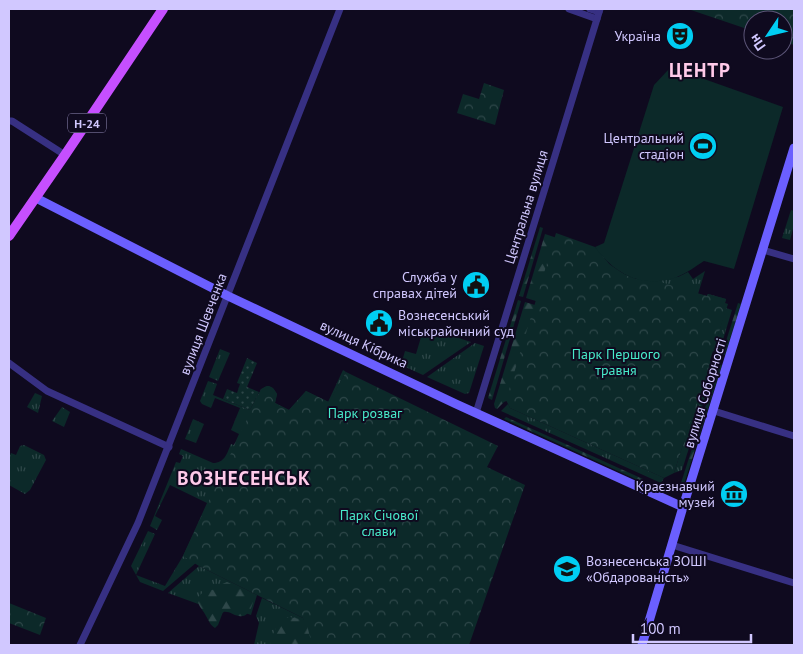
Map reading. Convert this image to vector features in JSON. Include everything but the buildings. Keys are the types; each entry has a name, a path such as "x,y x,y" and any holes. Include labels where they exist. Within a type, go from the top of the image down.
{"main road":[{"name":"Н-24","path":"9,235 163,9"},
{"name":"вулиця Соборності","path":"642,645 794,148"},
{"name":"вулиця Кібрика","path":"36,198 228,296 476,413 683,507"}],"street":[{"name":"вулиця Шевченка","path":"80,645 138,524 340,9"},
{"path":"569,9 598,13"},
{"path":"590,9 598,13"},
{"name":"Центральна вулиця","path":"476,413 598,13"},
{"path":"9,121 12,121 65,155"},
{"path":"763,250 794,260"},
{"path":"9,363 47,391 169,447"},
{"path":"714,410 794,436"},
{"path":"672,545 794,583"}],"green space":[{"path":"688,9 794,9 794,45 793,10 743,10 743,28"},
{"name":"Центральний стадіон","path":"669,69 676,69 783,107 734,269 704,261 677,277 653,281 641,280 621,272 611,265 595,247 604,243 654,85"},
{"path":"484,83 504,90 495,125 457,113 463,94 479,99"},
{"path":"791,210 794,211 794,225 790,240 782,238"},
{"path":"540,227 543,228 523,297 519,296"},
{"name":"Парк Першого травня","path":"556,233 595,247 609,264 627,276 657,281 707,296 708,294 726,299 725,303 728,304 674,473 664,478 510,408 506,400"},
{"path":"545,234 557,238 582,315 526,298"},
{"path":"595,247 617,271 636,279 678,277 688,272 693,279 705,271 698,294 707,296 708,294 726,299 725,303 646,285 609,269"},
{"path":"518,300 521,301 492,400 488,398"},
{"path":"525,302 578,318 534,389 504,402 497,409 494,404"},
{"path":"738,303 741,304 725,355 722,354"},
{"path":"726,308 732,310 719,353 713,351"},
{"path":"424,327 471,342 423,375 401,365 405,351 416,354"},
{"path":"475,343 484,346 469,393 465,394 427,377"},
{"path":"220,349 230,353 218,381 209,377"},
{"path":"247,358 257,363 247,387 259,392 250,410 223,399 227,389 237,393 240,384 237,383"},
{"path":"709,361 716,363 682,470 674,473"},
{"path":"719,364 722,365 684,484 681,483"},
{"path":"343,370 346,372 317,425 197,562 163,591 140,582 136,575 165,586 183,556 207,503 170,485 155,516 162,520 157,530 150,526 176,462 180,463 183,456 179,454 181,449 217,463 225,457 231,444 234,445 239,434 231,430 240,408 215,398 211,408 200,401 208,381 217,384 213,395 250,410 261,390 268,386 273,388 277,394 275,403 289,410 306,391 328,402"},
{"name":"Парк Січової слави","path":"346,372 498,446 487,467 525,485 469,645 312,645 307,625 304,625 303,618 199,566 183,556 261,389 267,386 273,388 277,394 275,403 289,410 306,391 329,402"},
{"path":"35,393 42,396 38,413 27,407"},
{"path":"508,404 510,408 664,478 661,483 501,411"},
{"path":"62,407 70,412 64,427 52,421"},
{"path":"506,417 643,479 642,482 504,419"},
{"path":"193,419 204,424 196,443 185,439"},
{"path":"24,445 44,455 46,460 30,490 25,494 9,485 9,457 11,453 16,455 20,446"},
{"path":"148,531 155,534 136,575 131,566"},
{"path":"199,566 257,595 251,615 226,606 223,613 168,593"},
{"path":"227,582 246,590 254,596 253,603 248,613 243,616 223,612 215,628 199,605 198,598 204,592 216,590 220,585"},
{"path":"262,598 303,618 304,625 277,645 254,645 259,623 256,616"},
{"path":"9,603 46,618 40,635 9,623"},
{"path":"290,617 309,621 340,645 271,645 270,640 280,620"}],"place":[{"name":"Україна","path":"680,36"},
{"name":"Центральний стадіон","path":"703,146"},
{"name":"Служба у справах дітей","path":"476,285"},
{"name":"Вознесенський міськрайонний суд","path":"379,323"},
{"name":"Краєзнавчий музей","path":"734,494"},
{"name":"Вознесенська ЗОШІ «Обдарованість»","path":"567,569"}],"district":[{"name":"ЦЕНТР","path":"700,70"},
{"name":"ВОЗНЕСЕНСЬК","path":"244,478"}],"park label":[{"name":"Парк розваг","path":"365,413"}]}
